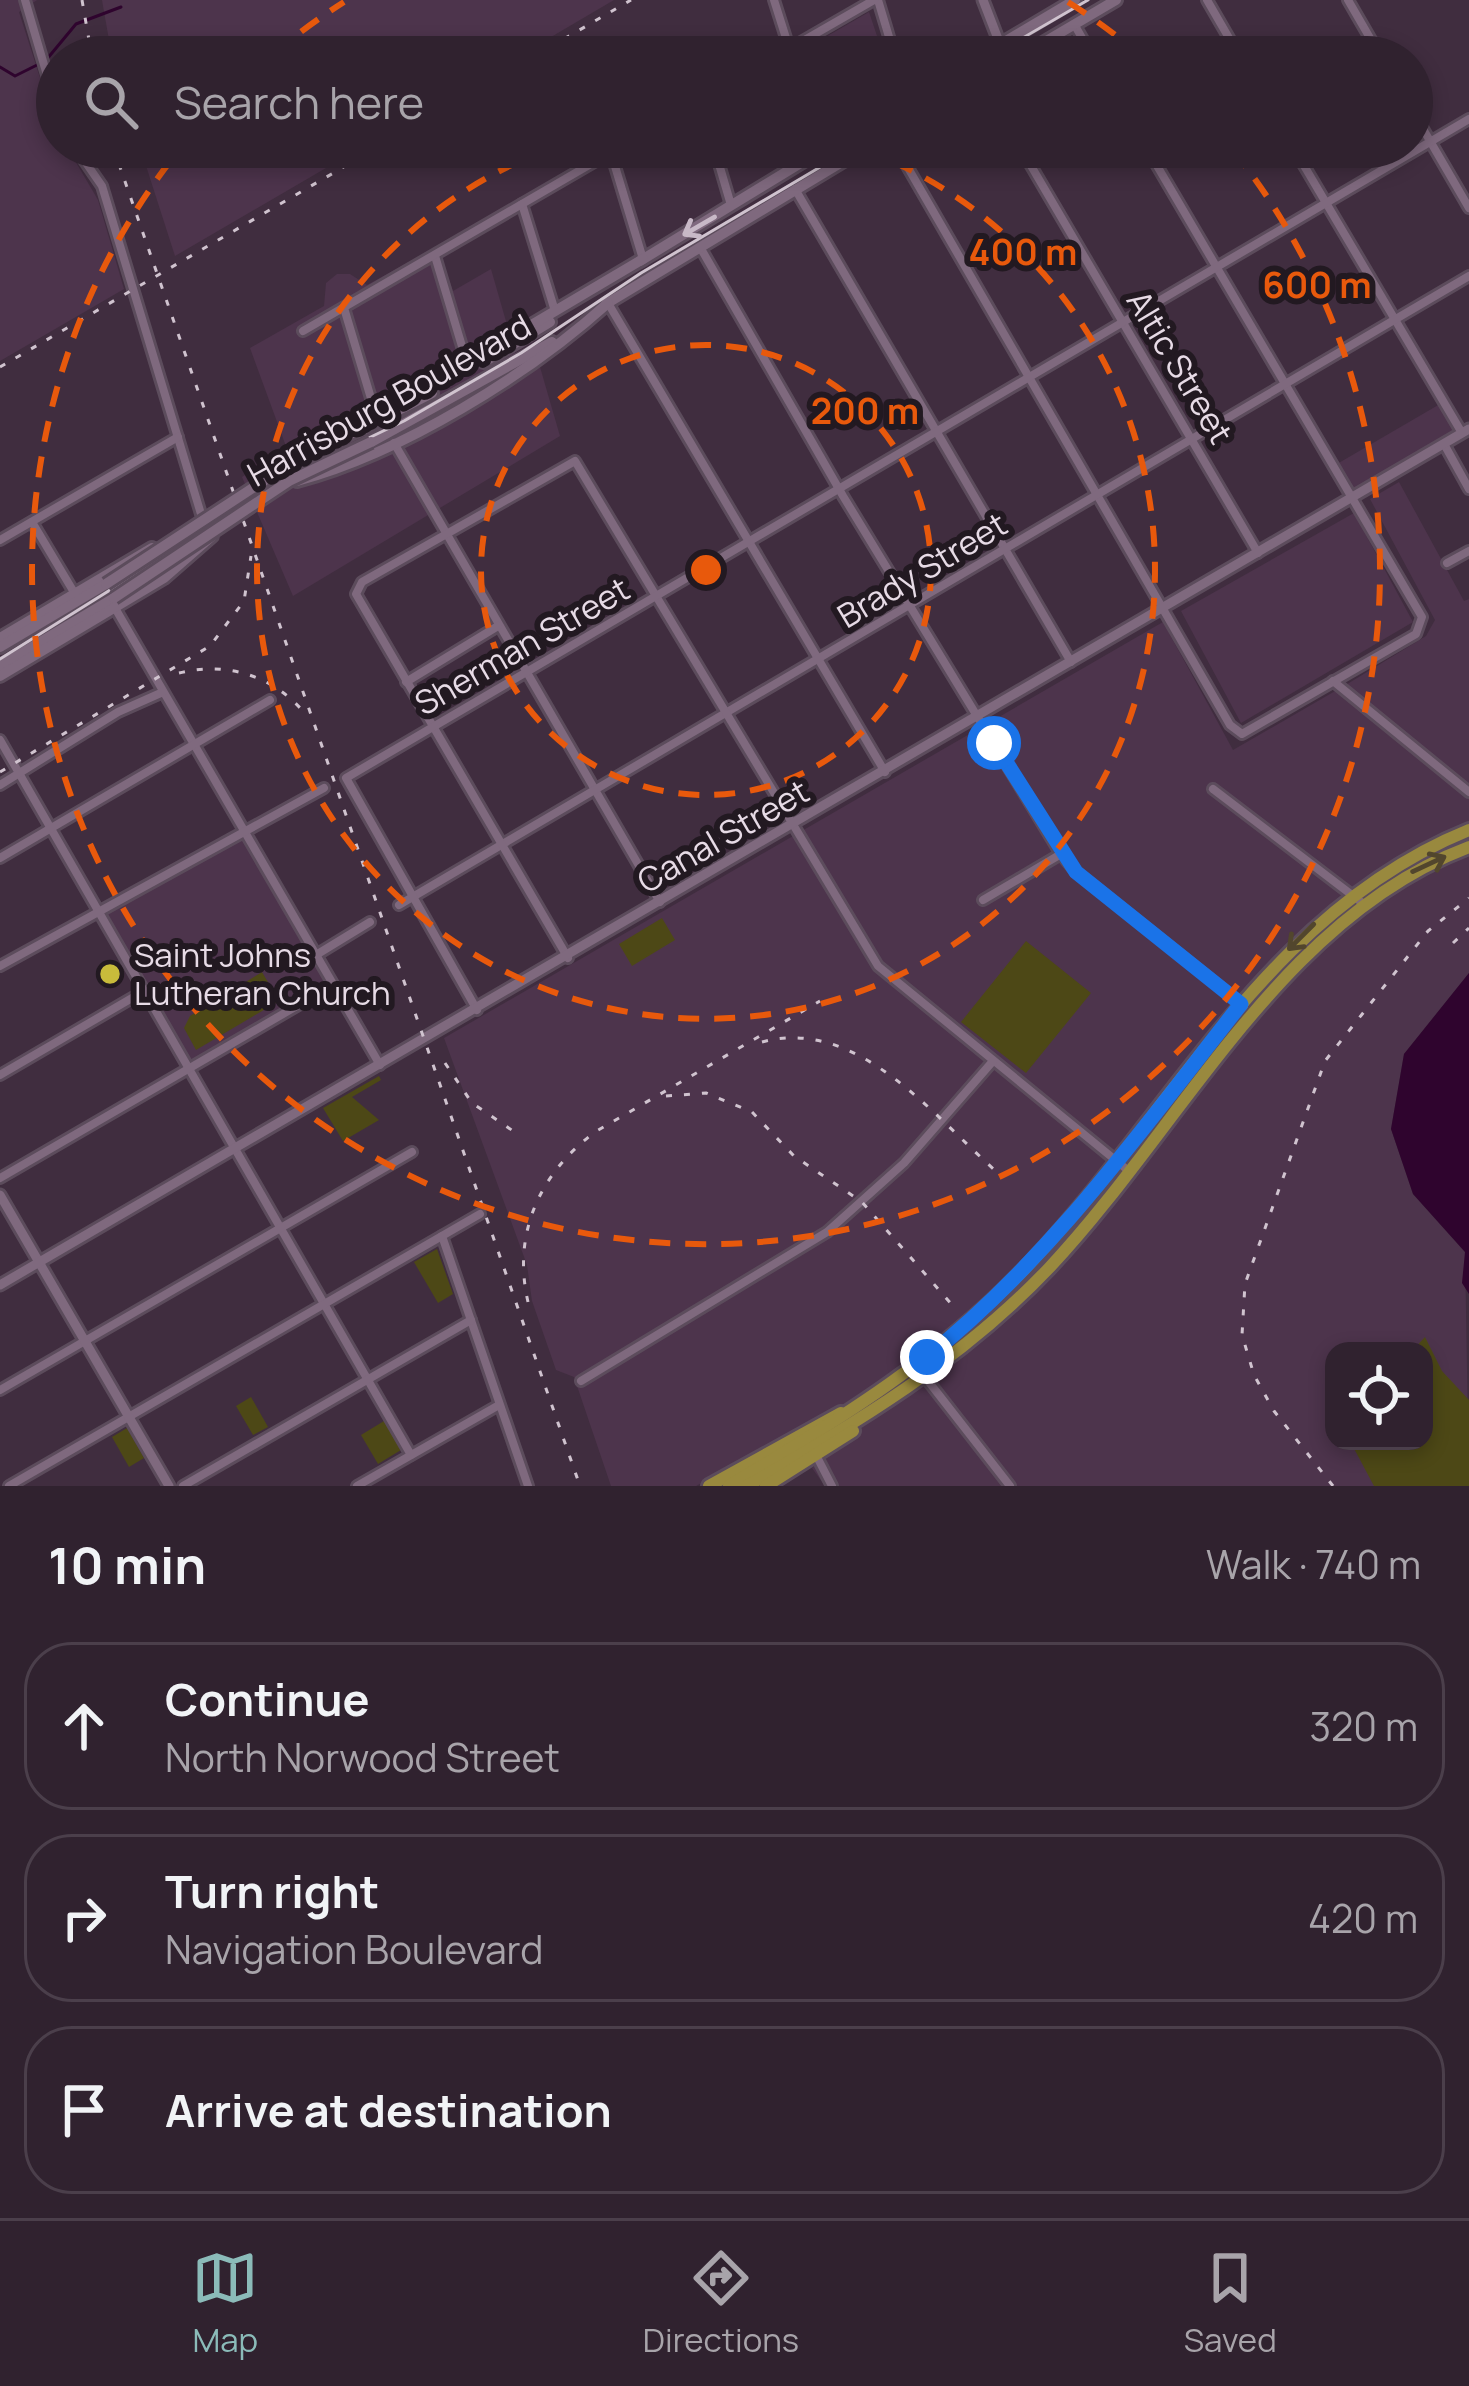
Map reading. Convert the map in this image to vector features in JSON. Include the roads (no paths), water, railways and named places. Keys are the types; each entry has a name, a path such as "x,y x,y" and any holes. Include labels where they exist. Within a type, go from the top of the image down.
{"main road":[{"path":"1023,36 1076,0"},
{"path":"1055,36 1116,0"},
{"name":"Harrisburg Boulevard","path":"0,643 106,584 294,461 516,344 792,168"},
{"name":"Harrisburg Boulevard","path":"0,666 114,603 290,481 526,358 699,245 831,168"},
{"path":"0,643 75,594 257,493 285,460 467,364 643,259"},
{"path":"0,676 114,603 164,578 241,511 297,481 393,442 534,362 608,303"},
{"path":"285,460 297,481"},
{"path":"766,1486 817,1456 912,1368 979,1316 1079,1208 1241,1004 1311,926 1397,861 1469,830"},
{"path":"729,1486 925,1377 998,1318 1093,1220 1310,951 1408,873 1469,847"},
{"path":"1079,1208 1093,1220"},
{"path":"912,1368 925,1377"},
{"path":"709,1486 824,1419 869,1409"},
{"path":"747,1486 869,1409"}],"street":[{"path":"25,0 36,37"},
{"path":"774,0 786,36"},
{"path":"818,36 876,0 888,36"},
{"path":"982,0 995,36"},
{"path":"1207,0 1228,36"},
{"path":"1348,0 1369,36"},
{"path":"1074,25 1081,36"},
{"name":"Sherman Street","path":"1433,140 1469,119"},
{"path":"1433,147 1469,208"},
{"path":"90,168 102,186 211,537"},
{"path":"303,331 585,168"},
{"path":"620,168 643,259"},
{"path":"720,168 732,206"},
{"path":"908,168 1239,733 1423,627 1354,497 1158,168"},
{"name":"Altic Street","path":"1032,168 1258,553"},
{"path":"1305,168 1392,320 1466,431"},
{"name":"Sherman Street","path":"410,898 346,778 1384,168"},
{"path":"795,189 1071,664"},
{"path":"522,204 555,311"},
{"path":"699,245 838,488 1061,854 1255,1014"},
{"path":"435,256 467,364"},
{"name":"Brady Street","path":"399,904 1469,276"},
{"path":"608,303 885,773"},
{"path":"344,308 376,415"},
{"name":"Canal Street","path":"0,1285 478,1011 1466,431"},
{"path":"0,540 178,437"},
{"path":"393,442 661,903"},
{"path":"1444,444 1469,490"},
{"path":"568,958 358,602 357,587 567,463 578,464 885,974 1131,1173"},
{"path":"32,522 75,594"},
{"path":"1447,563 1469,550"},
{"path":"114,603 380,1065"},
{"path":"406,682 498,626"},
{"path":"1333,681 1469,792"},
{"path":"0,785 118,712 163,692"},
{"path":"0,857 270,700"},
{"path":"0,740 411,1455"},
{"path":"0,966 324,788"},
{"path":"1213,789 1365,905"},
{"path":"983,900 1061,854"},
{"path":"410,898 478,1011"},
{"path":"316,955 370,922"},
{"path":"0,1178 333,985"},
{"path":"0,1075 144,991"},
{"path":"581,1381 827,1232 904,1163 993,1061"},
{"path":"0,1390 412,1152"},
{"path":"0,1195 169,1486"},
{"path":"9,1486 480,1214"},
{"path":"442,1236 528,1486"},
{"path":"183,1486 471,1320"},
{"path":"925,1377 1010,1486"},
{"path":"357,1486 499,1406"},
{"path":"817,1456 832,1486"}],"waterway":[{"path":"66,36 76,24 121,7"},
{"path":"0,67 15,76 36,66"}],"tram line":[{"path":"1026,36 1088,0"},
{"path":"0,659 300,471 404,421 521,353 641,273 818,168"}],"railway":[{"path":"82,0 88,36"},
{"path":"569,36 631,0"},
{"path":"120,168 580,1486"},
{"path":"0,367 342,168"},
{"path":"0,772 210,646 244,601 251,556"},
{"path":"179,673 215,669 249,675 280,691 307,716"},
{"path":"1333,1486 1274,1411 1254,1375 1242,1335 1245,1284 1325,1061 1428,931 1469,898"},
{"path":"1453,943 1469,928"},
{"path":"528,1302 524,1252 535,1206 576,1148 595,1132 820,1001"},
{"path":"762,1042 797,1038 862,1057 921,1100 998,1173"},
{"path":"445,1063 472,1103 519,1135"},
{"path":"666,1096 706,1093 752,1112 794,1156 862,1202 954,1307"}],"place":[{"name":"Saint Johns Lutheran Church","path":"110,974"}]}
